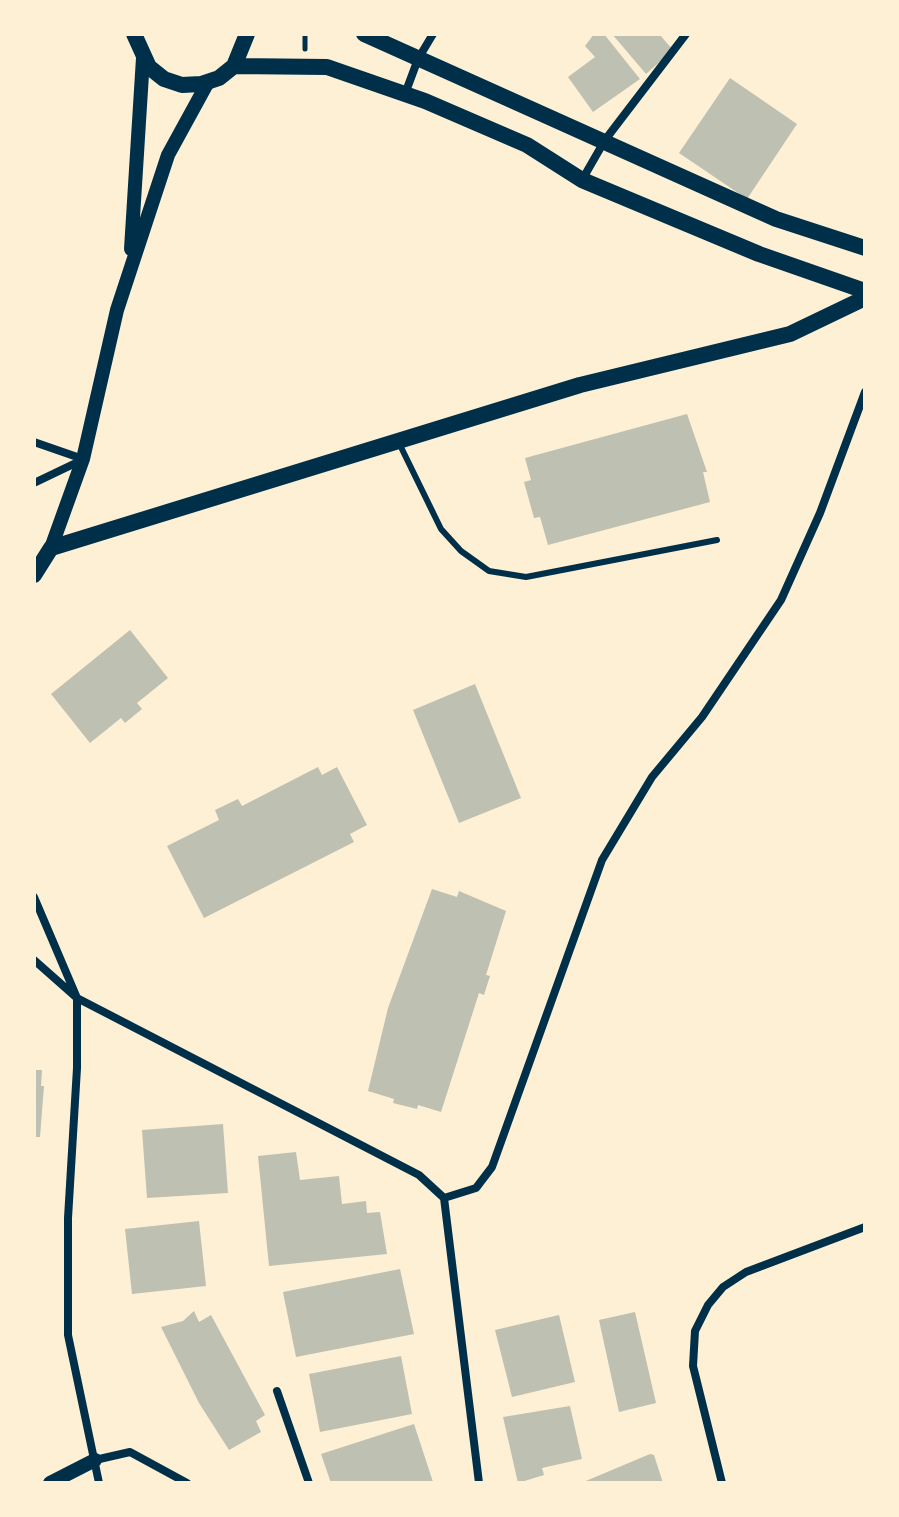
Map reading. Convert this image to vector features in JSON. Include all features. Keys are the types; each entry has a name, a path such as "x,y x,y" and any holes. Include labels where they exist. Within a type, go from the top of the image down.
{"main road":[{"path":"134,34 143,58 164,79 182,85 208,82 234,66 327,67 405,94 527,145 582,180 759,254 865,291"},
{"path":"234,66 247,34"},
{"path":"364,34 776,219 865,248"},
{"path":"34,575 51,548 580,385 790,334 865,298"}],"street":[{"path":"405,94 418,59 433,34"},
{"path":"582,180 605,140 686,34"},
{"path":"130,270 143,58"},
{"path":"51,548 83,459 130,270 168,155 208,82"},
{"path":"444,1198 476,1188 492,1167 602,860 652,777 702,717 781,600 820,513 865,392"},
{"path":"34,442 83,459"},
{"path":"34,483 83,459"},
{"path":"34,897 77,998 77,1068 68,1218 68,1335 99,1483"},
{"path":"34,960 77,998 419,1175 444,1198 479,1483"},
{"path":"722,1483 693,1366 695,1331 708,1305 723,1287 746,1272 865,1227"},
{"path":"277,1391 309,1483"},
{"path":"50,1483 95,1460 130,1452 187,1483"}],"lane":[{"path":"398,441 441,529 461,551 489,571 506,576 541,575 717,540"}],"building":[{"path":"594,34 604,34 640,79 593,112 568,77 595,57 585,46"},
{"path":"612,34 659,34 673,50 646,74"},
{"path":"730,78 797,124 747,199 679,153"},
{"path":"687,414 707,472 703,472 710,502 548,545 540,517 534,518 524,482 531,480 525,458"},
{"path":"130,630 168,678 137,703 142,709 125,723 121,718 90,743 51,694"},
{"path":"475,684 521,798 459,823 413,710"},
{"path":"318,767 322,775 337,767 367,825 350,834 354,842 204,918 167,846 219,820 215,810 238,799 242,806"},
{"path":"432,889 457,897 459,891 506,911 486,975 490,976 484,995 479,993 441,1112 418,1105 417,1109 393,1103 394,1099 368,1091 388,1008"},
{"path":"34,1070 42,1070 41,1086 44,1086 40,1137 34,1137"},
{"path":"223,1124 228,1193 147,1198 142,1130"},
{"path":"296,1152 300,1180 339,1176 342,1204 366,1201 367,1213 380,1212 387,1254 269,1266 258,1156"},
{"path":"199,1221 206,1286 132,1294 125,1229"},
{"path":"400,1269 414,1334 296,1357 283,1292"},
{"path":"194,1311 199,1322 211,1315 265,1415 256,1421 261,1432 229,1450 199,1403 161,1327 183,1321"},
{"path":"635,1312 656,1403 619,1412 599,1320"},
{"path":"559,1315 575,1382 512,1397 495,1330"},
{"path":"401,1356 412,1414 320,1432 309,1374"},
{"path":"570,1406 582,1459 542,1468 544,1475 518,1483 503,1417"},
{"path":"414,1424 433,1482 331,1483 321,1454"},
{"path":"654,1455 663,1483 581,1483"}]}
